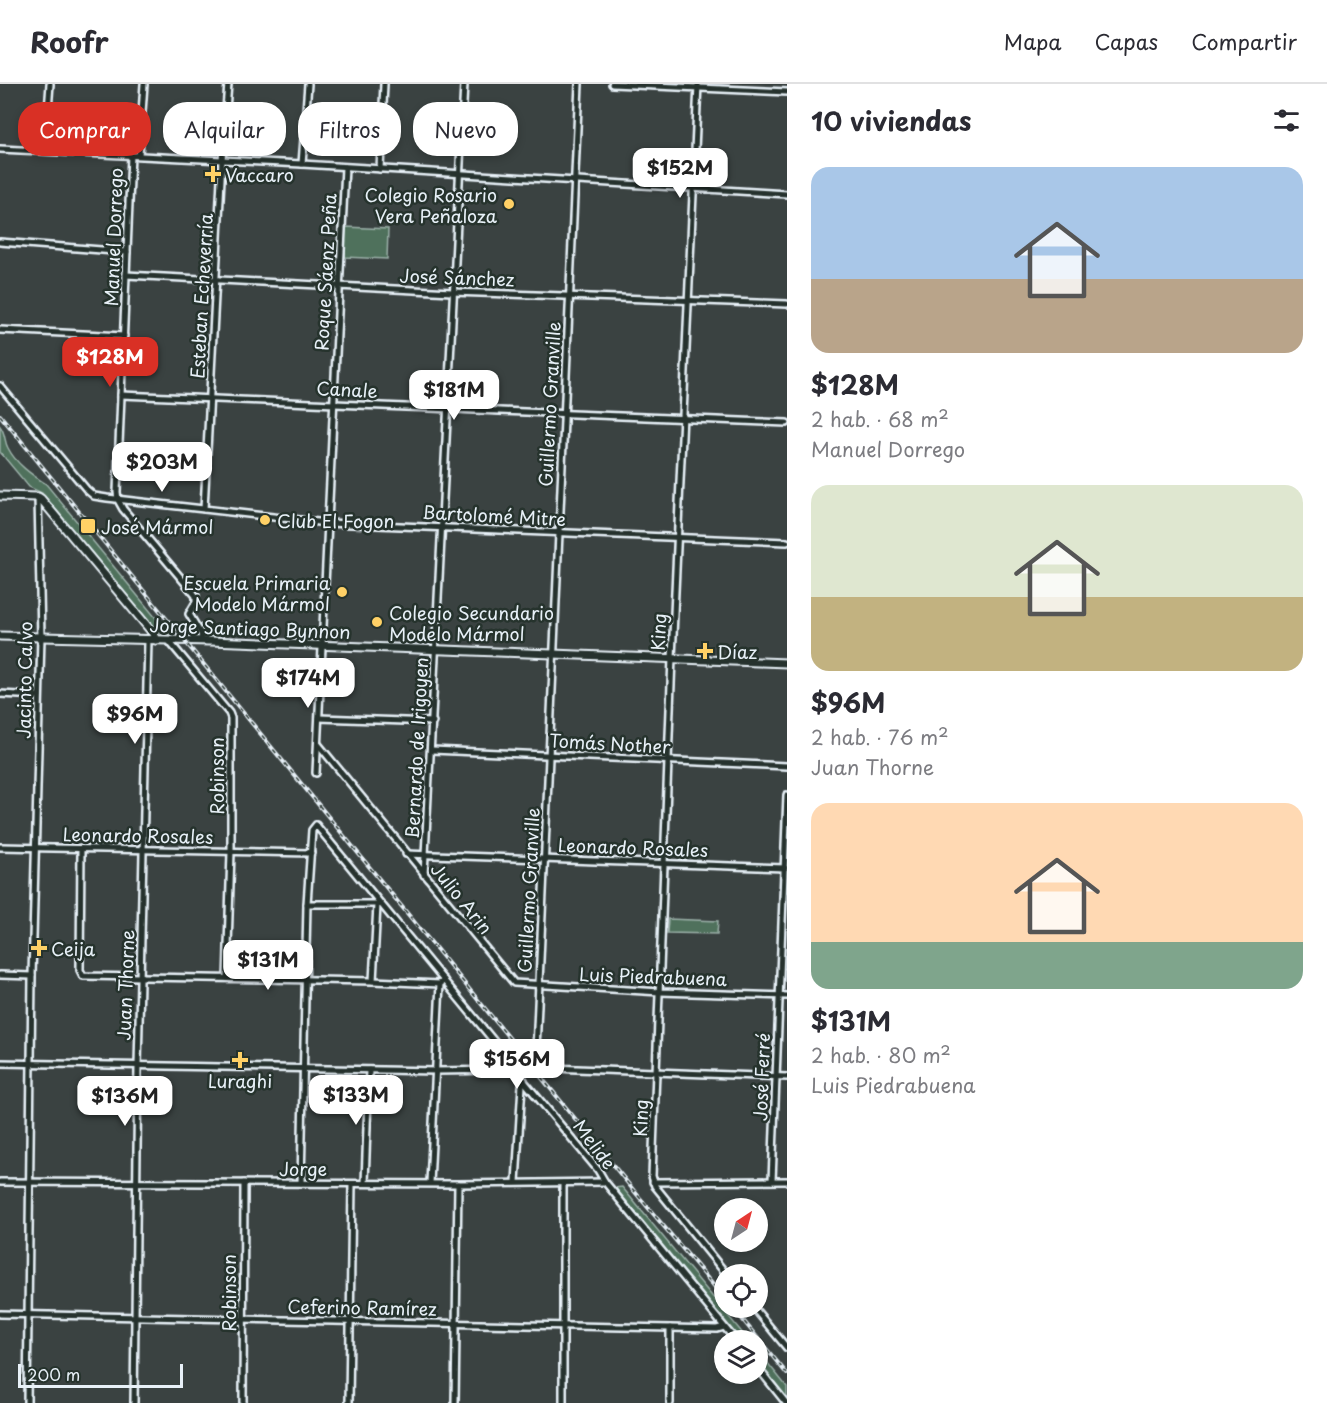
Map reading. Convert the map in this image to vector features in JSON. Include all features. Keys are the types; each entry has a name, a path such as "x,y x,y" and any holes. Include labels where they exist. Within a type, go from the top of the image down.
{"street":[{"path":"49,102 50,84"},
{"name":"Manuel Dorrego","path":"143,102 144,84"},
{"name":"Esteban Echeverría","path":"204,509 228,84"},
{"path":"302,164 308,84"},
{"path":"380,169 384,84"},
{"name":"Bernardo de Irigoyen","path":"424,875 464,84"},
{"name":"Guillermo Granville","path":"536,1050 579,84"},
{"path":"612,84 698,86 787,92"},
{"name":"King","path":"653,1182 672,658 698,86"},
{"path":"0,149 18,150"},
{"name":"Manuel Dorrego","path":"118,500 131,156"},
{"path":"151,156 787,194"},
{"name":"Roque Sáenz Peña","path":"316,773 345,167"},
{"path":"0,242 127,252"},
{"name":"José Sánchez","path":"126,275 452,292 787,304"},
{"path":"0,330 124,336"},
{"name":"Bartolomé Mitre","path":"0,386 94,496 327,523 787,542"},
{"name":"Canale","path":"122,395 787,423"},
{"path":"0,496 38,497 144,623 152,640"},
{"name":"Jacinto Calvo","path":"27,1403 32,976 41,637 38,497"},
{"path":"118,500 196,596 196,602 189,614 202,640"},
{"name":"Jorge Santiago Bynnon","path":"0,636 202,640 787,663"},
{"name":"Juan Thorne","path":"134,1403 138,1065 152,640"},
{"name":"Robinson","path":"168,640 231,718 231,852 227,978"},
{"path":"0,694 39,696"},
{"path":"319,718 433,722"},
{"name":"Julio Arin","path":"318,744 406,854 511,981 517,985"},
{"name":"Tomás Nother","path":"432,750 787,766"},
{"name":"José Ferré","path":"772,1181 787,795"},
{"name":"Melide","path":"311,853 312,830 315,825 442,982 506,1056 513,1068 727,1330"},
{"name":"Leonardo Rosales","path":"0,847 311,853"},
{"path":"81,849 80,970 83,976 442,982 430,1183"},
{"path":"301,1183 307,904 311,853"},
{"name":"Leonardo Rosales","path":"406,854 785,868"},
{"path":"307,904 379,904 373,981"},
{"path":"0,975 32,976"},
{"name":"Luis Piedrabuena","path":"517,985 787,996"},
{"path":"0,1063 436,1071 508,1070 513,1068"},
{"path":"551,1068 787,1077"},
{"path":"365,1183 369,1070"},
{"path":"516,1182 524,1080"},
{"path":"653,1182 787,1181"},
{"name":"Jorge","path":"0,1182 352,1184 605,1182"},
{"path":"653,1182 718,1264"},
{"name":"Robinson","path":"243,1403 244,1183"},
{"path":"563,1183 563,1403"},
{"path":"349,1403 352,1184"},
{"path":"455,1403 458,1184"},
{"name":"Ceferino Ramírez","path":"0,1314 717,1329 724,1327"},
{"path":"762,1318 787,1348"},
{"path":"670,1328 670,1403"},
{"path":"768,1380 786,1403"}],"green space":[{"path":"345,227 388,229 387,259 345,257"},
{"path":"0,426 15,459 46,484 169,634 157,632 42,493 29,487 0,452"},
{"path":"668,919 718,921 717,934 667,933"},
{"path":"622,1187 714,1299 714,1309 614,1188"},
{"path":"721,1318 730,1318 740,1330 731,1330"},
{"path":"768,1363 787,1387 787,1399 768,1375"}],"railway":[{"path":"0,415 714,1286"},
{"path":"741,1318 787,1374"}],"place":[{"name":"Vaccaro","path":"213,174"},
{"name":"Colegio Rosario Vera Peñaloza","path":"509,204"},
{"name":"Club El Fogon","path":"265,520"},
{"name":"José Mármol","path":"88,526"},
{"name":"Escuela Primaria Modelo Mármol","path":"342,592"},
{"name":"Colegio Secundario Modelo Mármol","path":"377,622"},
{"name":"Díaz","path":"705,651"},
{"name":"Ceija","path":"39,948"},
{"name":"Luraghi","path":"240,1060"}]}
